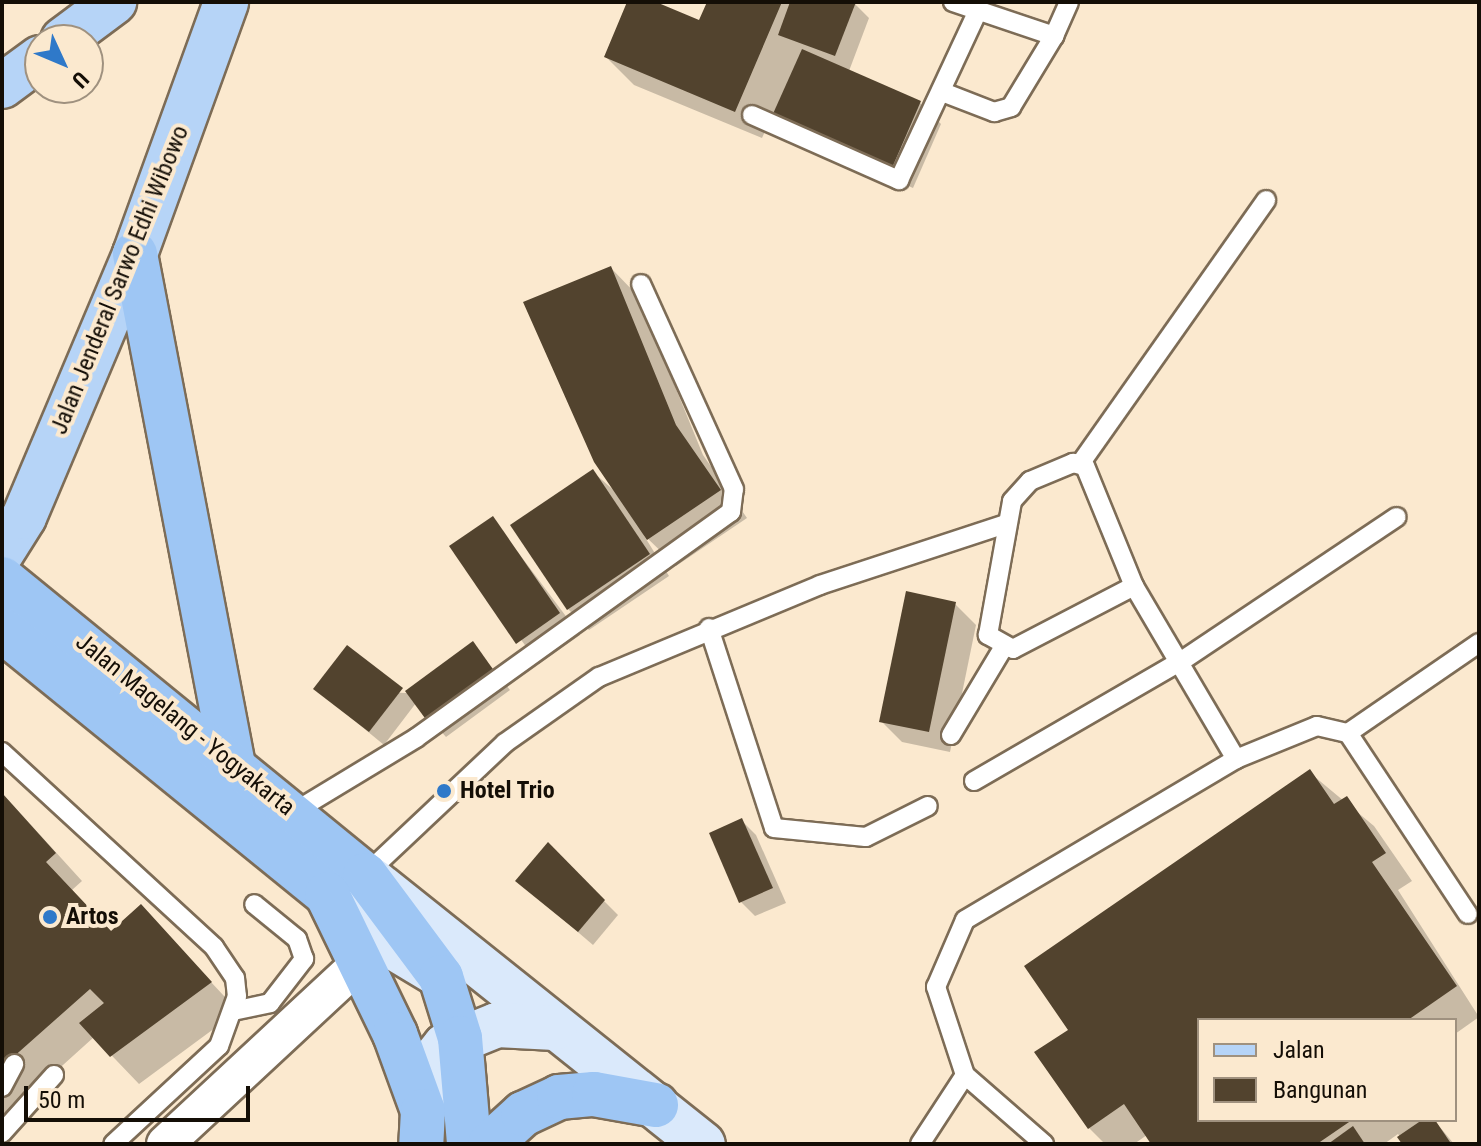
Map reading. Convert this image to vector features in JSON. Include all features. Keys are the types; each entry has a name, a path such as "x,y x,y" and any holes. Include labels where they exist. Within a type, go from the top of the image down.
{"highway":[{"path":"135,254 232,760"},
{"name":"Jalan Magelang - Yogyakarta","path":"2,579 294,812 346,884"},
{"name":"Jalan Magelang - Yogyakarta","path":"2,630 346,884"},
{"path":"346,884 393,935 441,977 460,1038 469,1144"},
{"path":"393,935 422,1128"},
{"path":"490,1144 523,1114 559,1097 594,1094 656,1105"}],"main road":[{"name":"Jalan Jenderal Sarwo Edhi Wibowo","path":"2,552 24,517 135,254 212,12"},
{"path":"2,86 24,70"},
{"path":"346,884 393,935 555,1028 703,1144"},
{"path":"441,977 555,1028"},
{"path":"422,1128 437,1052 460,1038 497,1025 555,1028"}],"street":[{"path":"165,1144 393,935"}],"lane":[{"path":"953,2 977,13 1054,36"},
{"path":"945,93 994,112 1011,107 1054,36 1069,2"},
{"path":"752,115 895,182 909,170 945,93 977,13"},
{"path":"1003,648 988,631 1006,524 1023,485 1080,464 1266,200"},
{"path":"294,812 416,738 731,512 734,489 641,284"},
{"path":"1080,464 1091,473 1134,586 1183,660 1236,759"},
{"path":"974,781 1183,660 1397,517"},
{"path":"346,884 550,707 709,628 1006,524"},
{"path":"951,735 1003,648 1032,641 1134,586"},
{"path":"709,628 774,828 866,837 928,806"},
{"path":"1348,733 1479,643"},
{"path":"1044,1144 965,1075 936,987 965,920 1236,759 1317,726 1348,733 1468,914"},
{"path":"2,752 214,947 235,978 233,1011 200,1068 113,1144"},
{"path":"233,1011 270,1003 304,959 297,939 254,904"},
{"path":"2,1087 14,1064"},
{"path":"2,1133 54,1075"},
{"path":"920,1144 965,1075"}],"building":[{"path":"627,2 656,2 699,20 707,2 782,2 735,112 604,57"},
{"path":"790,2 856,2 835,56 778,35"},
{"path":"802,49 921,101 892,168 772,116"},
{"path":"611,266 676,425 721,490 647,540 594,462 523,302"},
{"path":"593,469 650,554 567,610 510,525"},
{"path":"493,516 560,613 516,644 449,546"},
{"path":"906,591 956,602 929,732 879,722"},
{"path":"473,641 497,675 430,725 405,691"},
{"path":"347,645 403,688 369,732 313,689"},
{"path":"1310,769 1334,804 1347,796 1386,853 1372,862 1457,986 1411,1018 1197,1018 1197,1122 1349,1122 1317,1144 1151,1144 1124,1104 1088,1129 1034,1052 1068,1030 1024,966"},
{"name":"Artos","path":"2,793 56,853 46,862 111,931 141,904 212,982 110,1057 79,1023 104,1003 90,989 2,1067"},
{"path":"742,818 773,888 739,903 709,833"},
{"path":"548,842 605,900 578,932 515,881"},
{"path":"1419,1122 1436,1122 1450,1142 1402,1144 1397,1137"},
{"path":"1353,1126 1365,1144 1328,1144"}],"place":[{"name":"Hotel Trio","path":"444,791"},
{"name":"Artos","path":"50,917"}]}
